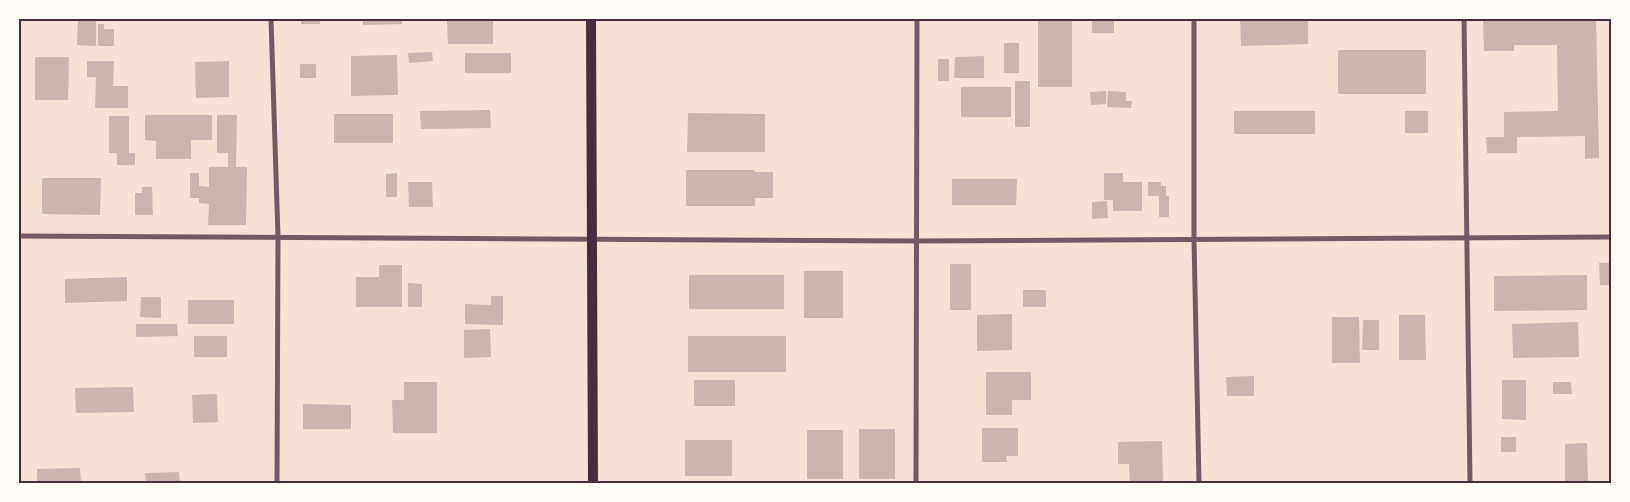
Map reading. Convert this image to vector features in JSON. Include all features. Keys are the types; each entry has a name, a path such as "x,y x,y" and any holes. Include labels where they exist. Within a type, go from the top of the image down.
{"main road":[{"path":"591,19 593,483"}],"street":[{"path":"271,19 278,237 277,483"},
{"path":"916,483 915,241 917,19"},
{"path":"1194,19 1194,239 1199,483"},
{"path":"1464,19 1470,483"},
{"path":"19,236 915,241 1466,236 1611,237"}],"building":[{"path":"78,19 96,19 96,46 77,45"},
{"path":"301,19 320,19 320,24 301,24"},
{"path":"363,19 402,19 402,24 363,25"},
{"path":"1038,19 1072,19 1072,87 1038,87"},
{"path":"1092,19 1114,19 1114,33 1092,33"},
{"path":"1240,19 1308,19 1308,44 1241,46"},
{"path":"1483,19 1596,19 1599,158 1585,159 1585,136 1517,137 1517,153 1487,153 1486,137 1504,137 1504,112 1558,111 1557,45 1514,45 1514,51 1484,51"},
{"path":"493,20 493,44 448,44 447,21"},
{"path":"98,24 104,24 104,29 114,29 114,46 98,46"},
{"path":"1004,43 1019,43 1019,73 1004,73"},
{"path":"1338,50 1426,50 1426,94 1338,94"},
{"path":"432,52 433,61 409,63 408,53"},
{"path":"465,53 511,53 511,73 465,73"},
{"path":"397,55 398,95 351,96 351,56"},
{"path":"984,56 984,78 954,78 955,57"},
{"path":"35,57 69,57 68,100 35,100"},
{"path":"938,59 949,59 949,81 938,81"},
{"path":"87,61 114,61 113,86 128,86 128,108 95,108 96,77 87,77"},
{"path":"229,61 229,97 196,98 195,62"},
{"path":"300,64 316,64 316,78 300,78"},
{"path":"1015,81 1030,81 1030,127 1015,127"},
{"path":"961,87 1011,87 1011,117 961,117"},
{"path":"1106,91 1106,104 1091,105 1090,92"},
{"path":"1108,91 1126,92 1126,101 1132,101 1131,108 1107,107"},
{"path":"490,110 491,128 421,129 420,111"},
{"path":"1234,111 1315,111 1315,134 1234,134"},
{"path":"1405,111 1428,111 1428,133 1405,133"},
{"path":"688,113 765,114 765,152 687,152"},
{"path":"334,114 393,114 393,143 334,143"},
{"path":"145,115 212,115 212,140 191,140 191,159 156,159 156,141 145,140"},
{"path":"217,115 237,115 236,167 247,167 246,225 208,225 209,204 199,203 199,198 190,198 190,173 199,173 199,186 209,187 209,167 228,167 228,153 217,153"},
{"path":"109,116 129,116 129,153 135,153 135,165 117,165 117,153 109,153"},
{"path":"686,170 755,170 755,172 773,172 773,198 755,198 755,206 686,206"},
{"path":"397,173 397,197 386,197 386,174"},
{"path":"1104,173 1123,173 1123,182 1142,182 1142,211 1113,211 1113,200 1104,200"},
{"path":"42,178 101,178 100,215 42,214"},
{"path":"952,179 1017,179 1016,205 952,205"},
{"path":"408,182 432,182 433,207 409,207"},
{"path":"1148,182 1161,182 1161,186 1166,186 1166,196 1169,196 1169,217 1159,217 1159,196 1148,196"},
{"path":"142,187 152,187 153,215 135,215 135,193 142,193"},
{"path":"1107,201 1108,218 1092,219 1092,202"},
{"path":"1599,263 1611,263 1611,285 1600,285"},
{"path":"950,264 971,264 971,310 950,310"},
{"path":"379,265 402,265 402,307 356,307 356,277 379,277"},
{"path":"804,271 843,271 843,318 804,318"},
{"path":"689,275 784,275 784,309 689,309"},
{"path":"1587,275 1587,310 1494,311 1494,276"},
{"path":"127,277 127,301 65,303 65,279"},
{"path":"408,283 422,284 422,307 408,307"},
{"path":"1023,290 1046,290 1046,307 1023,307"},
{"path":"491,296 503,296 503,325 465,324 465,304 491,305"},
{"path":"141,297 161,297 161,318 140,317"},
{"path":"188,300 234,300 234,324 188,324"},
{"path":"1012,314 1012,350 977,351 977,315"},
{"path":"1399,315 1425,315 1426,360 1399,360"},
{"path":"1332,317 1359,317 1360,363 1332,363"},
{"path":"1363,320 1379,320 1379,350 1362,350"},
{"path":"1578,322 1579,357 1513,358 1512,324"},
{"path":"136,324 177,324 178,336 136,337"},
{"path":"490,329 491,357 464,358 464,330"},
{"path":"194,336 227,336 227,357 194,357"},
{"path":"688,336 786,336 786,372 688,372"},
{"path":"986,372 1031,372 1031,400 1012,400 1012,415 986,415"},
{"path":"1254,376 1254,396 1227,396 1226,377"},
{"path":"694,380 735,380 735,406 694,406"},
{"path":"1502,380 1526,380 1526,420 1502,419"},
{"path":"404,382 437,382 437,433 393,433 392,400 404,400"},
{"path":"1553,382 1571,382 1572,394 1553,394"},
{"path":"133,387 134,412 76,413 75,388"},
{"path":"217,394 218,422 193,423 192,395"},
{"path":"303,404 351,405 351,429 303,429"},
{"path":"982,428 1018,428 1018,456 1006,456 1007,462 982,462"},
{"path":"859,429 895,429 895,479 859,479"},
{"path":"807,430 843,430 843,479 807,479"},
{"path":"1501,437 1516,437 1516,452 1501,452"},
{"path":"685,440 732,440 732,476 685,476"},
{"path":"1162,441 1163,483 1130,483 1129,464 1118,464 1118,442"},
{"path":"1587,443 1588,482 1565,483 1565,444"},
{"path":"80,468 81,483 37,483 37,469"},
{"path":"179,472 180,483 146,483 145,473"}]}
